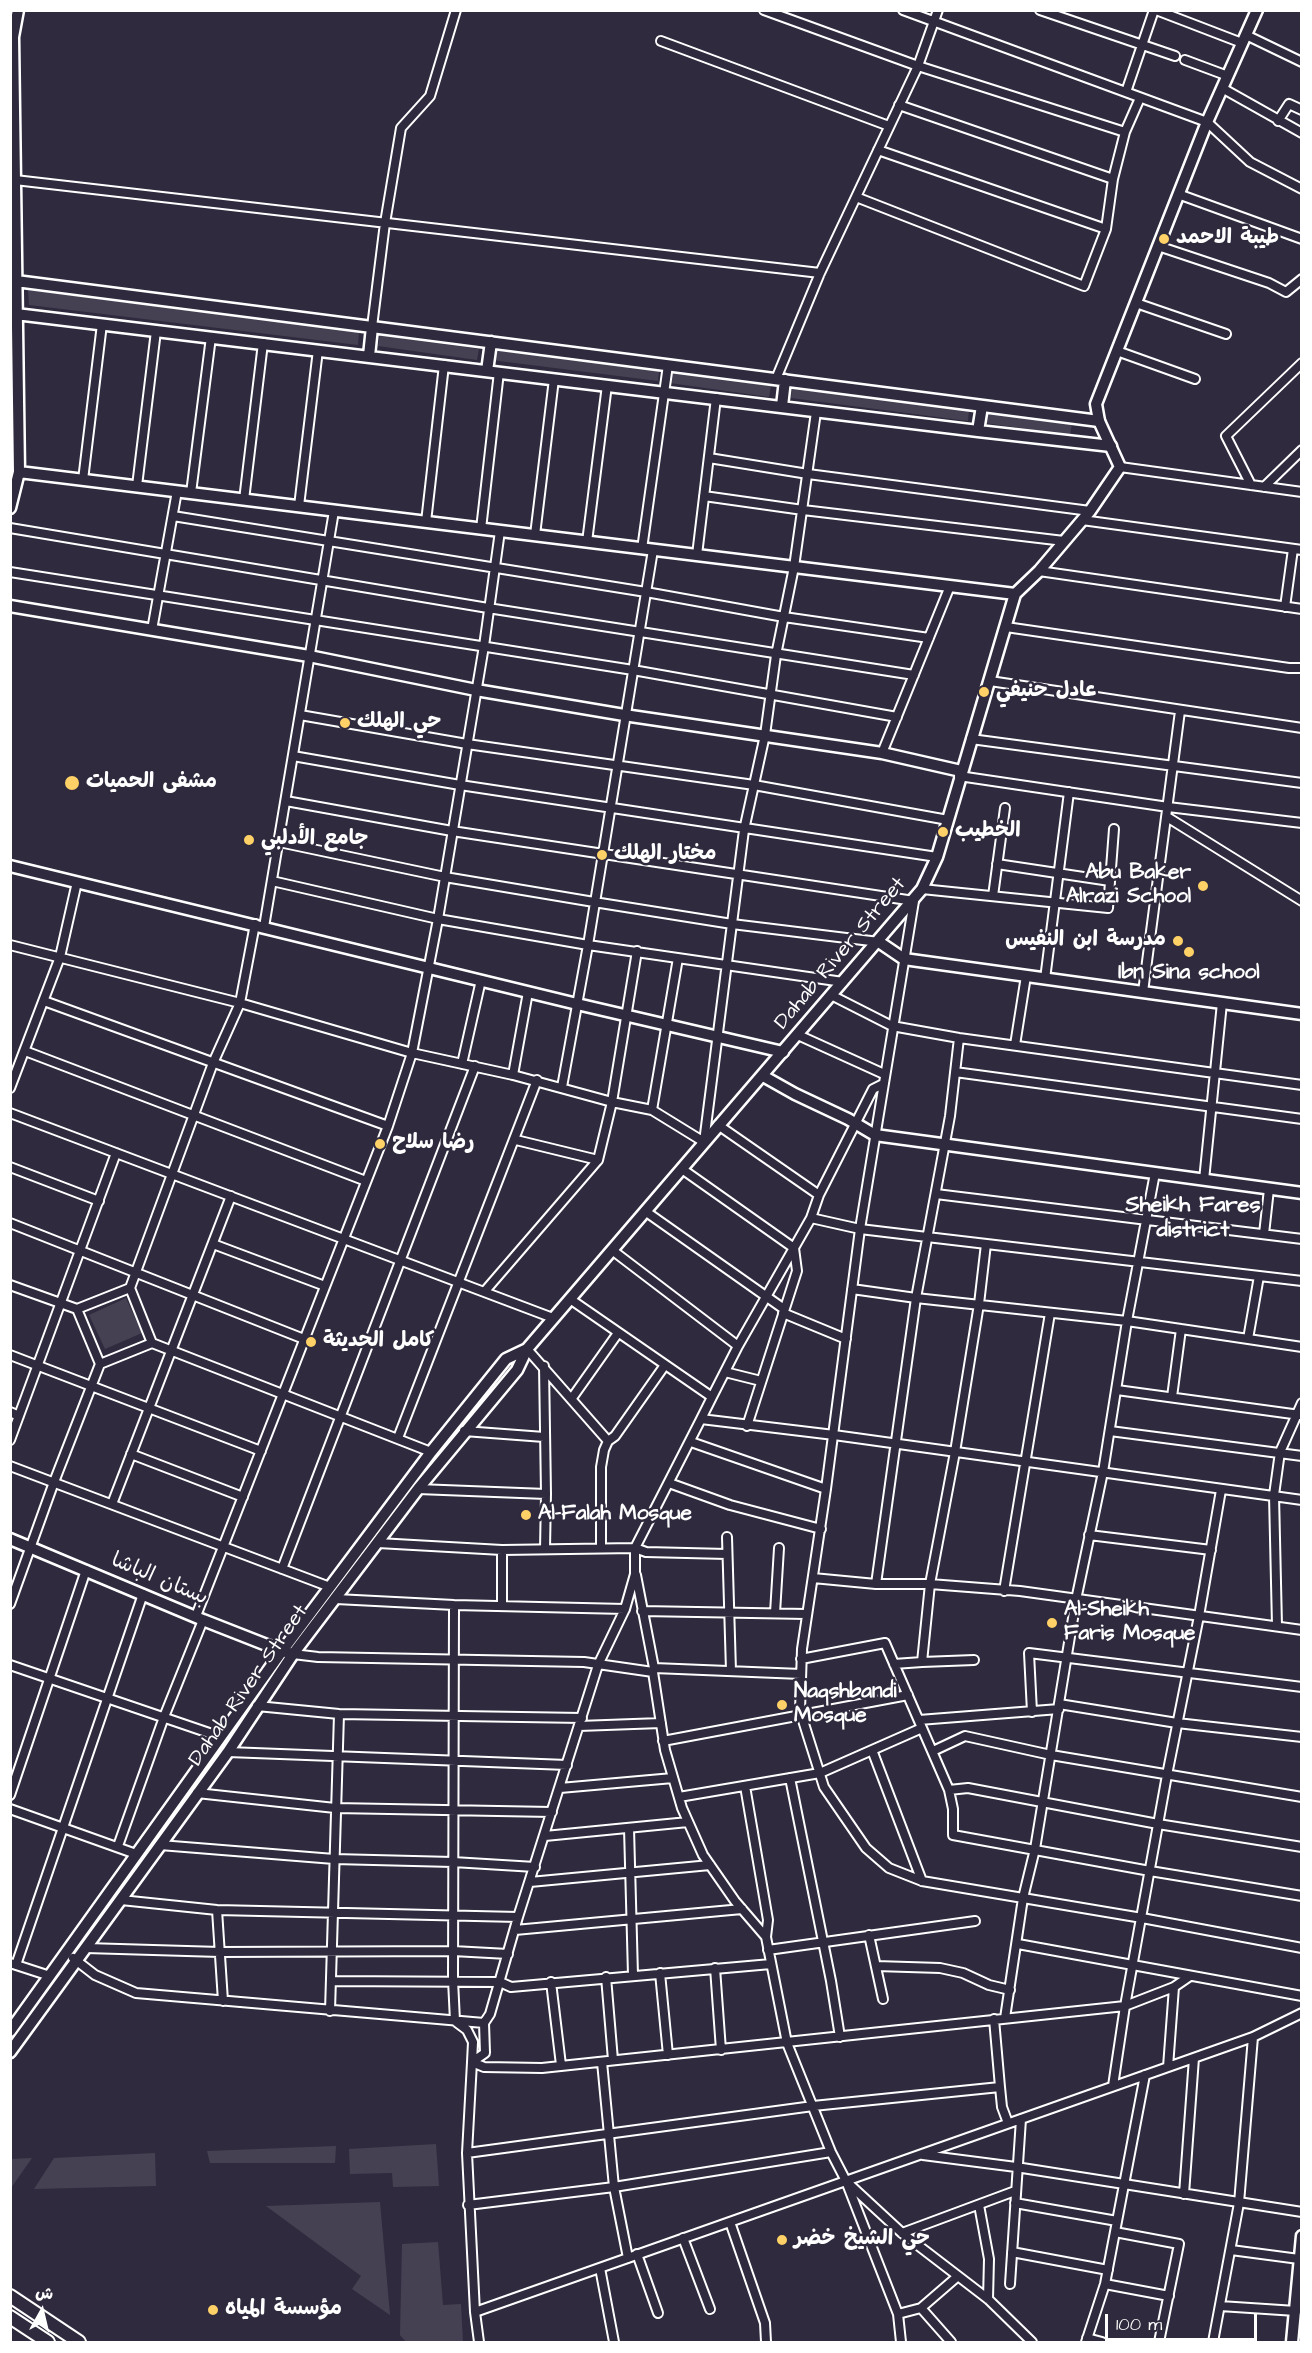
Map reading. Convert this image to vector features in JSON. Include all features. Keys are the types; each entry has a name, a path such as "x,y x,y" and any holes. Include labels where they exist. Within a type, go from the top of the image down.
{"main road":[{"path":"10,2296 80,2343"},
{"path":"10,2317 48,2343"}],"street":[{"path":"10,508 19,472 14,423 16,281 13,36 18,10"},
{"path":"369,356 385,223 401,128 430,96 456,10"},
{"path":"764,10 918,66 1125,132"},
{"path":"903,10 1207,122 1250,162 1302,189"},
{"path":"782,406 781,380 820,273 918,66 938,10"},
{"path":"1040,10 1175,56"},
{"path":"1126,92 1155,10 1244,39 1302,62"},
{"path":"1120,467 1099,421 1096,404 1207,122 1257,10"},
{"path":"661,41 890,126"},
{"path":"1185,60 1228,76"},
{"path":"1222,88 1302,133"},
{"path":"856,197 1084,286 1106,229 1113,179 1125,132 1140,98"},
{"path":"1278,121 1289,104 1302,110"},
{"path":"899,105 1113,179"},
{"path":"878,150 1106,229"},
{"path":"15,180 820,273"},
{"path":"1178,194 1302,240"},
{"path":"1158,246 1269,283 1286,292 1302,279"},
{"path":"16,281 1099,421"},
{"path":"1136,303 1226,334"},
{"path":"16,314 782,406 978,432 1111,446"},
{"path":"83,480 102,324"},
{"path":"136,486 156,331"},
{"path":"191,493 211,337"},
{"path":"487,370 491,342"},
{"path":"244,500 263,344"},
{"path":"299,506 318,350"},
{"path":"1117,351 1195,380"},
{"path":"1251,485 1226,436 1302,363"},
{"path":"426,522 444,365"},
{"path":"562,1087 588,945 646,592 647,549 668,365"},
{"path":"481,529 499,372"},
{"path":"535,536 554,379"},
{"path":"587,542 607,385"},
{"path":"697,555 716,398"},
{"path":"978,432 982,406"},
{"path":"10,945 240,1003 412,1053 537,1080 612,1102 652,1110 704,1142 744,830 765,735 776,655 794,567 816,412"},
{"path":"1264,487 1302,450"},
{"path":"709,458 808,474 1090,511"},
{"path":"19,472 1015,594 1039,571 1090,511 1120,467"},
{"path":"1120,467 1302,492"},
{"path":"152,630 177,491"},
{"path":"704,496 1064,541"},
{"path":"152,1343 130,1288 213,1063 240,1003 272,881 334,511"},
{"path":"173,516 646,592 784,617 929,638"},
{"path":"1082,520 1297,550 1285,607"},
{"path":"10,528 776,655 914,675"},
{"path":"118,1846 223,1546 388,1126 412,1053 427,966 438,919 484,646 500,531"},
{"path":"1039,571 1302,609"},
{"path":"10,572 633,670 897,717"},
{"path":"882,753 950,586"},
{"name":"Dahab River Street","path":"10,2052 228,1752 293,1654 464,1431 517,1370 526,1349 914,901 937,857 1015,594"},
{"path":"10,606 309,656 476,690 624,715 882,753 961,773 1069,792 1168,807 1302,823"},
{"path":"1006,627 1302,668"},
{"path":"990,681 1302,728"},
{"path":"1143,992 1180,711"},
{"path":"300,716 467,744 754,785 948,820"},
{"path":"971,739 1173,764 1302,783"},
{"path":"293,756 744,830 937,857"},
{"path":"1045,979 1069,792"},
{"path":"286,801 602,855 914,901 860,1229 834,1435 801,1659 801,1715 824,1787 866,1848 889,1868 922,1881 1302,1948"},
{"path":"993,896 1005,808"},
{"path":"1167,817 1302,901"},
{"path":"922,889 1108,908 1114,829"},
{"path":"279,842 445,877 594,902 732,924 879,942 904,959 1302,1014"},
{"path":"997,864 1110,881"},
{"path":"10,866 783,1052"},
{"path":"272,881 438,919 588,945 843,982"},
{"path":"10,1088 60,957 77,882"},
{"path":"485,1291 598,1161 612,1102 637,951"},
{"path":"652,1110 678,958"},
{"path":"1015,1045 1026,976"},
{"path":"462,1064 481,980"},
{"path":"513,1075 528,992"},
{"path":"831,996 892,1026 959,1038 1302,1085"},
{"path":"44,1001 388,1126"},
{"path":"1204,1180 1222,1003"},
{"path":"798,1035 884,1074"},
{"path":"876,1584 916,1298 945,1144 959,1038"},
{"path":"25,1051 366,1181"},
{"path":"282,1569 475,1066"},
{"path":"955,1072 1302,1119"},
{"path":"763,1076 875,1135 1302,1193"},
{"path":"398,1438 516,1140 537,1080"},
{"path":"765,1937 703,1855 679,1797 663,1741 653,1670 635,1574 635,1548 738,1346 811,1218 819,1195 873,1089 883,1084"},
{"path":"10,1113 553,1318"},
{"path":"718,1125 819,1195"},
{"path":"516,1140 598,1161"},
{"path":"10,1440 116,1153"},
{"path":"10,1167 99,1201"},
{"path":"682,1169 794,1248 797,1271 747,1426"},
{"path":"1005,2018 1018,1944 1023,1898 1035,1849 1077,1600 1103,1472 1127,1321 1155,1173"},
{"path":"1264,1234 1269,1189"},
{"path":"936,1194 1302,1239"},
{"path":"112,1504 231,1196"},
{"path":"645,1211 784,1311 846,1339"},
{"path":"811,1218 860,1229 1302,1281"},
{"path":"10,1223 304,1339"},
{"path":"213,1244 325,1286"},
{"path":"922,1662 930,1584 955,1452 979,1304 986,1244"},
{"path":"612,1250 738,1346"},
{"path":"1248,1339 1259,1276"},
{"path":"10,1285 77,1309 130,1288"},
{"path":"852,1288 916,1298 1127,1321 1302,1347"},
{"path":"570,1299 712,1397"},
{"path":"10,1604 99,1364 77,1309"},
{"path":"1004,1592 1050,1313"},
{"path":"1173,1398 1180,1329"},
{"path":"572,1398 618,1332"},
{"path":"99,1364 152,1343 431,1452"},
{"path":"526,1349 544,1366 608,1441"},
{"name":"Dahab River Street","path":"10,2031 282,1651 431,1452 506,1359 526,1349"},
{"path":"10,1355 261,1451"},
{"path":"601,1548 604,1450 608,1441 615,1436 665,1365"},
{"path":"544,1366 545,1549"},
{"path":"725,1372 760,1381"},
{"path":"1117,1390 1299,1415"},
{"path":"1277,1626 1274,1496 1280,1452 1299,1415 1302,1403"},
{"path":"10,1412 19,1416"},
{"path":"701,1419 1027,1461 1302,1500"},
{"path":"464,1431 544,1437"},
{"path":"1110,1431 1302,1456"},
{"path":"691,1442 826,1489"},
{"path":"131,1454 243,1497"},
{"path":"10,1466 330,1587"},
{"path":"669,1484 730,1505 821,1529"},
{"path":"418,1490 546,1494"},
{"path":"1113,2086 1132,1966 1221,1490"},
{"path":"1089,1535 1211,1550"},
{"path":"727,1537 731,1671"},
{"name":"بستان الباشا","path":"10,1539 199,1618 293,1654"},
{"path":"378,1543 502,1550 635,1548 646,1552 727,1554"},
{"path":"775,1613 779,1548"},
{"path":"502,1550 502,1606"},
{"path":"10,1795 86,1570"},
{"path":"472,2062 486,2053 484,2023 490,2014 518,1917 598,1665 625,1609 635,1574"},
{"path":"813,1578 876,1584 930,1584 1004,1592 1020,1591 1302,1630"},
{"path":"50,1976 13,1964 143,1594"},
{"path":"336,1599 454,1605 625,1609"},
{"path":"454,1605 453,1980 455,2021"},
{"path":"642,1611 806,1614"},
{"path":"801,1659 885,1643 949,1790 953,1809 953,1835 1302,1896"},
{"path":"1032,1712 1029,1653 1302,1687"},
{"path":"293,1654 318,1657 584,1662 653,1670 801,1674"},
{"path":"894,1664 974,1660"},
{"path":"10,1665 221,1737"},
{"path":"663,1741 908,1695"},
{"path":"257,1706 339,1714 453,1714 580,1722 661,1724"},
{"path":"919,1720 1032,1712 1059,1707 1302,1737"},
{"path":"330,2011 339,1714"},
{"path":"679,1797 820,1773 922,1728"},
{"path":"933,1751 965,1736 1051,1755 1302,1797"},
{"path":"872,1750 922,1881"},
{"path":"228,1752 567,1765"},
{"path":"560,1788 673,1778"},
{"path":"790,1778 840,2037"},
{"path":"745,1786 768,1920 765,1937 787,2043 831,2151 846,2181 898,2314 900,2343"},
{"path":"949,1790 968,1788 1158,1824 1302,1847"},
{"path":"197,1793 335,1808 552,1812"},
{"path":"10,1809 136,1854"},
{"path":"544,1836 688,1822"},
{"path":"629,1828 633,1975"},
{"path":"160,1845 334,1859 535,1867"},
{"path":"530,1882 710,1865"},
{"path":"121,1900 217,1910 518,1917"},
{"path":"515,1930 742,1909"},
{"path":"217,1910 223,2001"},
{"path":"768,1950 975,1922"},
{"path":"869,1935 883,2000"},
{"path":"1018,1944 1302,1996"},
{"path":"86,1948 331,1953 453,1951 508,1954"},
{"path":"67,1953 95,1975 136,1993 484,2023"},
{"path":"331,1981 453,1980 500,1982 511,1988 551,1982 771,1964"},
{"path":"876,1966 940,1968 963,1973 988,1985 1010,1990"},
{"path":"715,1968 721,2049"},
{"path":"660,1973 668,2055"},
{"path":"472,2062 484,2067 542,2068 1125,2006 1174,1987 1190,1976"},
{"path":"606,1977 613,2061"},
{"path":"551,1982 561,2065"},
{"path":"1168,2067 1174,1987"},
{"path":"475,2312 1253,2037 1302,2013"},
{"path":"994,2019 1002,2107 1008,2123"},
{"path":"455,2021 467,2030 473,2042 467,2153 468,2205 479,2343"},
{"path":"1213,2343 1239,2203 1253,2037"},
{"path":"1184,2194 1194,2058"},
{"path":"602,2062 614,2187 628,2258"},
{"path":"1102,2343 1086,2340 1105,2284 1144,2075"},
{"path":"467,2153 813,2106 1000,2086"},
{"path":"1010,2284 1021,2119"},
{"path":"468,2205 614,2187 831,2151"},
{"path":"922,2155 1016,2167 1302,2212"},
{"path":"846,2181 902,2233 988,2299 1032,2343"},
{"path":"902,2233 1015,2191"},
{"path":"1015,2203 1117,2222"},
{"path":"979,2205 989,2259 988,2299"},
{"path":"730,2222 765,2323 766,2343"},
{"path":"1115,2232 1179,2244 1159,2343"},
{"path":"1292,2343 1297,2331 1296,2311 1302,2236"},
{"path":"683,2238 710,2309"},
{"path":"1231,2250 1299,2259"},
{"path":"1012,2252 1108,2270"},
{"path":"638,2254 658,2313"},
{"path":"600,2268 614,2343"},
{"path":"898,2314 921,2308 958,2276"},
{"path":"1105,2284 1169,2296"},
{"path":"1220,2306 1296,2311"},
{"path":"921,2308 951,2343"}],"shaded area":[{"path":"28,290 359,332 358,345 29,305"},
{"path":"380,335 479,349 477,360 378,346"},
{"path":"492,350 659,371 658,381 491,360"},
{"path":"671,372 771,386 769,397 670,383"},
{"path":"792,388 969,410 968,421 791,398"},
{"path":"987,412 1072,424 1070,435 985,423"},
{"path":"126,1298 142,1333 105,1349 89,1315"},
{"path":"436,2144 439,2186 393,2187 392,2173 350,2174 349,2149"},
{"path":"336,2146 335,2163 210,2163 207,2151"},
{"path":"155,2153 156,2186 34,2189 54,2158"},
{"path":"32,2158 11,2188 11,2159"},
{"path":"380,2202 390,2315 352,2289 361,2276 266,2206"},
{"path":"438,2242 443,2305 461,2304 463,2342 406,2342 400,2335 402,2244"}],"place":[{"name":"طيبة الاحمد","path":"1164,239"},
{"name":"عادل حنيفي","path":"984,692"},
{"name":"حي الهلك","path":"345,723"},
{"name":"مشفى الحميات","path":"72,783"},
{"name":"الخطيب","path":"943,832"},
{"name":"جامع الأدلبي","path":"249,840"},
{"name":"مختار الهلك","path":"602,855"},
{"name":"Abu Baker Alrazi School","path":"1203,886"},
{"name":"مدرسة ابن النفيس","path":"1178,941"},
{"name":"Ibn Sina school","path":"1189,952"},
{"name":"رضا سلاح","path":"380,1144"},
{"name":"كامل الحديثة","path":"311,1342"},
{"name":"Al-Falah Mosque","path":"526,1515"},
{"name":"Al-Sheikh Faris Mosque","path":"1052,1623"},
{"name":"Naqshbandi Mosque","path":"782,1705"},
{"name":"حي الشيخ خضر","path":"782,2240"},
{"name":"مؤسسة المياه","path":"213,2310"}],"district":[{"name":"Sheikh Fares district","path":"1193,1218"}]}
